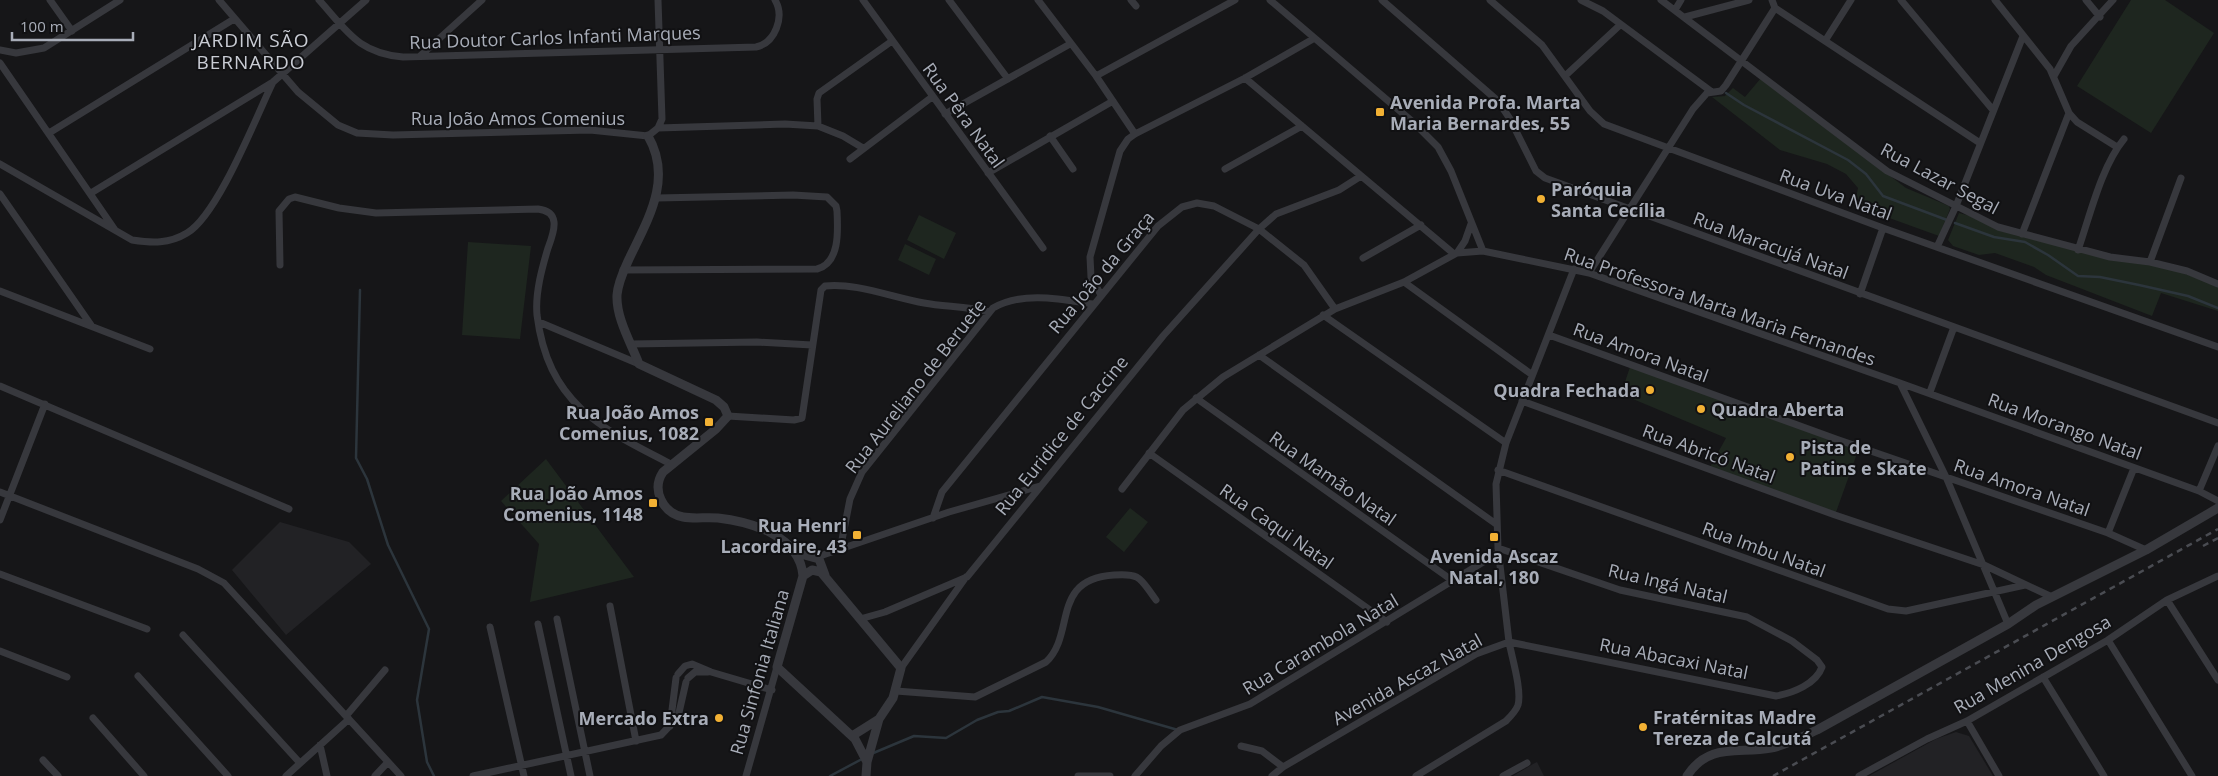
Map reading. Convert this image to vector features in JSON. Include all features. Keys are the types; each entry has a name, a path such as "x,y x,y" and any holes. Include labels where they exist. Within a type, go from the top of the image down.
{"street":[{"path":"50,0 72,31"},
{"path":"0,50 16,53 44,48 120,0"},
{"name":"Rua João Amos Comenius","path":"219,0 298,92 327,116 343,127 357,133 392,135 590,130 648,136 655,150 658,166 657,198 624,270 618,288 618,306 639,364"},
{"name":"Rua Doutor Carlos Infanti Marques","path":"319,0 338,23 364,47 392,56 760,46 767,42 776,30 779,10 775,0"},
{"path":"91,192 273,82 366,0"},
{"path":"420,56 482,0"},
{"path":"648,136 658,128 662,119 658,0"},
{"name":"Rua Pêra Natal","path":"863,0 1043,248"},
{"path":"949,0 1008,79"},
{"path":"1038,0 1096,76 1135,134"},
{"path":"1096,76 1235,0"},
{"path":"1270,0 1313,39 1414,123 1438,147 1451,171 1483,251"},
{"name":"Rua Maracujá Natal","path":"1382,0 1498,101 1510,119 1539,174 1559,184 2218,423"},
{"name":"Rua Uva Natal","path":"1490,0 1542,46 1590,111 1604,124 1883,228 2218,347"},
{"path":"1581,0 1603,11 1620,25 1669,58 1712,92"},
{"name":"Rua Lazar Segal","path":"1661,0 1887,171 1955,209 1998,227 2078,250 2110,257 2150,262 2187,271 2218,283"},
{"path":"1675,10 1681,0"},
{"path":"1684,17 1748,0"},
{"path":"1772,0 1775,8 1980,143"},
{"path":"1825,40 1851,0"},
{"path":"1901,0 1993,110"},
{"path":"1995,0 2039,53 2054,76 2069,113 2086,129 2117,147"},
{"path":"2086,0 2100,17"},
{"path":"2054,76 2070,46 2100,17 2113,0"},
{"path":"1589,273 1702,97 1712,92 1721,91 1775,8"},
{"path":"49,133 234,19"},
{"path":"1565,76 1620,25"},
{"path":"1938,246 1955,209 2023,36"},
{"path":"1101,295 1091,278 1090,257 1120,151 1128,139 1246,78 1313,39"},
{"path":"818,126 819,93 892,41"},
{"path":"945,114 1070,44"},
{"path":"0,63 117,232"},
{"path":"1246,78 1361,176 1456,253"},
{"path":"0,164 132,240 163,242 188,233 198,226 213,206 273,82"},
{"path":"850,159 932,97"},
{"path":"988,172 1114,101"},
{"path":"2022,234 2069,113"},
{"path":"658,128 785,124 818,126 843,136 863,148"},
{"path":"1225,169 1302,126"},
{"path":"1050,136 1073,169"},
{"path":"2078,250 2105,174 2117,147 2124,139"},
{"name":"Rua Euridice de Caccine","path":"860,619 901,606 966,577 1162,336 1259,229 1276,214 1338,190 1361,176"},
{"path":"2150,262 2181,178"},
{"path":"0,194 91,326"},
{"path":"280,265 279,211 289,199 295,197 339,208 376,213 544,210 552,217 554,228 539,284 537,306 538,322 543,344 553,369 561,384 580,410 618,437 671,464"},
{"path":"624,270 734,271 823,268 830,263 834,256 837,211 836,206 827,197 657,198"},
{"name":"Rua João da Graça","path":"933,518 942,492 1158,226 1182,207 1206,203 1259,229 1304,265 1335,309"},
{"path":"1122,489 1169,426 1196,398 1223,377 1323,315 1404,282 1456,253 1465,241 1471,224"},
{"path":"1363,258 1421,226"},
{"path":"1860,294 1883,228"},
{"name":"Rua Professora Marta Maria Fernandes","path":"1456,253 1483,251 1589,273 1900,383"},
{"name":"Avenida Ascaz Natal","path":"1272,776 1283,767 1476,654 1510,642 1496,524 1498,470 1531,374 1549,335 1574,269"},
{"path":"1404,282 1531,374"},
{"path":"728,416 797,420 803,415 821,290 827,286 863,290 926,304 970,307 989,312"},
{"path":"0,291 150,349"},
{"name":"Rua Aureliano de Beruete","path":"840,550 850,499 858,478 989,312 1002,303 1035,298 1093,304"},
{"path":"1323,315 1506,443"},
{"path":"538,322 639,364 716,400 724,407 728,416"},
{"path":"1930,392 1954,327"},
{"name":"Rua Amora Natal","path":"1549,335 2108,533 2146,550"},
{"path":"631,344 757,342 812,345"},
{"path":"1259,355 1496,524"},
{"path":"1900,383 1946,477 2008,624"},
{"name":"Rua Morango Natal","path":"1900,383 1930,392 2199,491 2218,501"},
{"path":"0,386 289,509"},
{"name":"Rua Mamão Natal","path":"1196,398 1453,581"},
{"name":"Rua Abricó Natal","path":"1522,401 1835,515 1984,565 2052,598"},
{"path":"0,520 45,404"},
{"path":"728,416 716,429 663,472 658,482 660,499 668,510 682,517 718,518 755,525 775,536 797,553 821,562 826,578"},
{"path":"2199,491 2218,446"},
{"name":"Rua Caqui Natal","path":"1149,453 1388,622"},
{"path":"2108,533 2134,468"},
{"name":"Rua Imbu Natal","path":"1498,470 1888,609 1906,611 2025,584"},
{"path":"809,559 933,518 1040,486"},
{"path":"0,492 212,576 231,590 401,776"},
{"path":"1687,776 1694,767 1712,755 1728,750 1772,748 1802,737 2052,598 2146,550 2218,508"},
{"name":"Rua Carambola Natal","path":"1136,776 1161,746 1180,730 1250,704 1388,622 1498,551"},
{"name":"Rua Ingá Natal","path":"1498,551 1620,590 1747,617 1792,641 1817,660 1822,667"},
{"path":"803,576 809,559"},
{"path":"803,576 814,569 826,578 901,668"},
{"path":"0,574 147,629"},
{"path":"896,691 975,697 1046,662 1054,654 1071,596 1097,578 1106,575 1132,574 1140,577 1156,600"},
{"name":"Rua Sinfonia Italiana","path":"746,776 803,576"},
{"name":"Rua Menina Dengosa","path":"1859,776 1927,739 1967,721 2108,640 2167,600 2218,576"},
{"path":"866,776 867,762 880,719 896,691 901,668 966,577"},
{"path":"2167,600 2218,680"},
{"path":"610,606 636,741"},
{"path":"557,619 590,776"},
{"path":"538,624 571,776"},
{"path":"490,627 524,776"},
{"path":"183,635 300,763"},
{"path":"2108,640 2192,776"},
{"path":"1416,776 1506,721 1513,714 1518,705 1518,695 1510,642"},
{"name":"Rua Abacaxi Natal","path":"1510,642 1630,664 1776,696 1811,682 1819,675 1822,667"},
{"path":"0,651 67,677"},
{"path":"670,726 677,676 688,664 772,690"},
{"path":"777,667 852,736 867,762"},
{"path":"286,776 347,717 385,670"},
{"path":"473,776 661,735 670,726 680,710 687,680 695,672 711,672"},
{"path":"138,676 228,776"},
{"path":"2042,677 2104,776"},
{"path":"93,718 144,776"},
{"path":"852,736 880,719"},
{"path":"1967,721 1999,776"},
{"path":"320,745 327,776"},
{"path":"1241,746 1262,751 1283,767"},
{"path":"43,760 58,776"},
{"path":"375,776 388,762"},
{"path":"1503,776 1527,763"},
{"path":"1078,776 1110,776"}],"shaded area":[{"path":"2131,0 2165,0 2214,33 2151,133 2077,86"},
{"path":"1761,78 1906,188 1949,206 1950,209 1939,236 1881,215 1871,215 1854,208 1858,188 1846,174 1827,164 1780,150 1712,97 1725,96 1733,88 1745,97"},
{"path":"1959,213 1989,225 2167,267 2218,286 2218,311 2161,293 2152,316 2046,275 2034,267 1995,253 1979,255 1953,246 1948,240"},
{"path":"919,215 956,233 944,259 907,240"},
{"path":"468,242 531,246 520,339 462,335"},
{"path":"905,244 936,259 929,275 898,260"},
{"path":"1631,364 1859,448 1835,515 1709,469 1726,438 1621,394"},
{"path":"546,459 634,577 530,602 539,544 501,501"},
{"path":"1130,508 1148,522 1124,552 1106,537"},
{"path":"280,522 349,542 371,564 286,635 232,570"},
{"path":"1956,732 1969,736 1993,776 1869,776 1936,739"},
{"path":"1537,762 1544,776 1513,776 1533,764"}],"waterway":[{"path":"1726,93 1744,105 1848,160 1866,174 1883,196 1947,220"},
{"path":"1955,223 1994,237 2025,242 2078,276 2100,277 2188,296 2218,308"},
{"path":"360,290 356,458 367,479 388,545 429,629 417,700 427,762 434,776"},
{"path":"871,754 914,736 946,738 977,720 998,712 1009,711 1042,697 1098,707 1178,730"},
{"path":"830,776 862,759"}],"railway":[{"path":"1773,776 2218,529"},
{"path":"2203,546 2218,538"}],"place":[{"name":"Avenida Profa. Marta Maria Bernardes, 55","path":"1380,112"},
{"name":"Paróquia Santa Cecília","path":"1541,199"},
{"name":"Quadra Fechada","path":"1650,390"},
{"name":"Quadra Aberta","path":"1701,409"},
{"name":"Rua João Amos Comenius, 1082","path":"709,422"},
{"name":"Pista de Patins e Skate","path":"1790,457"},
{"name":"Rua João Amos Comenius, 1148","path":"653,503"},
{"name":"Rua Henri Lacordaire, 43","path":"857,535"},
{"name":"Avenida Ascaz Natal, 180","path":"1494,537"},
{"name":"Mercado Extra","path":"719,718"},
{"name":"Fratérnitas Madre Tereza de Calcutá","path":"1643,727"}],"district":[{"name":"JARDIM SÃO BERNARDO","path":"251,51"}]}
